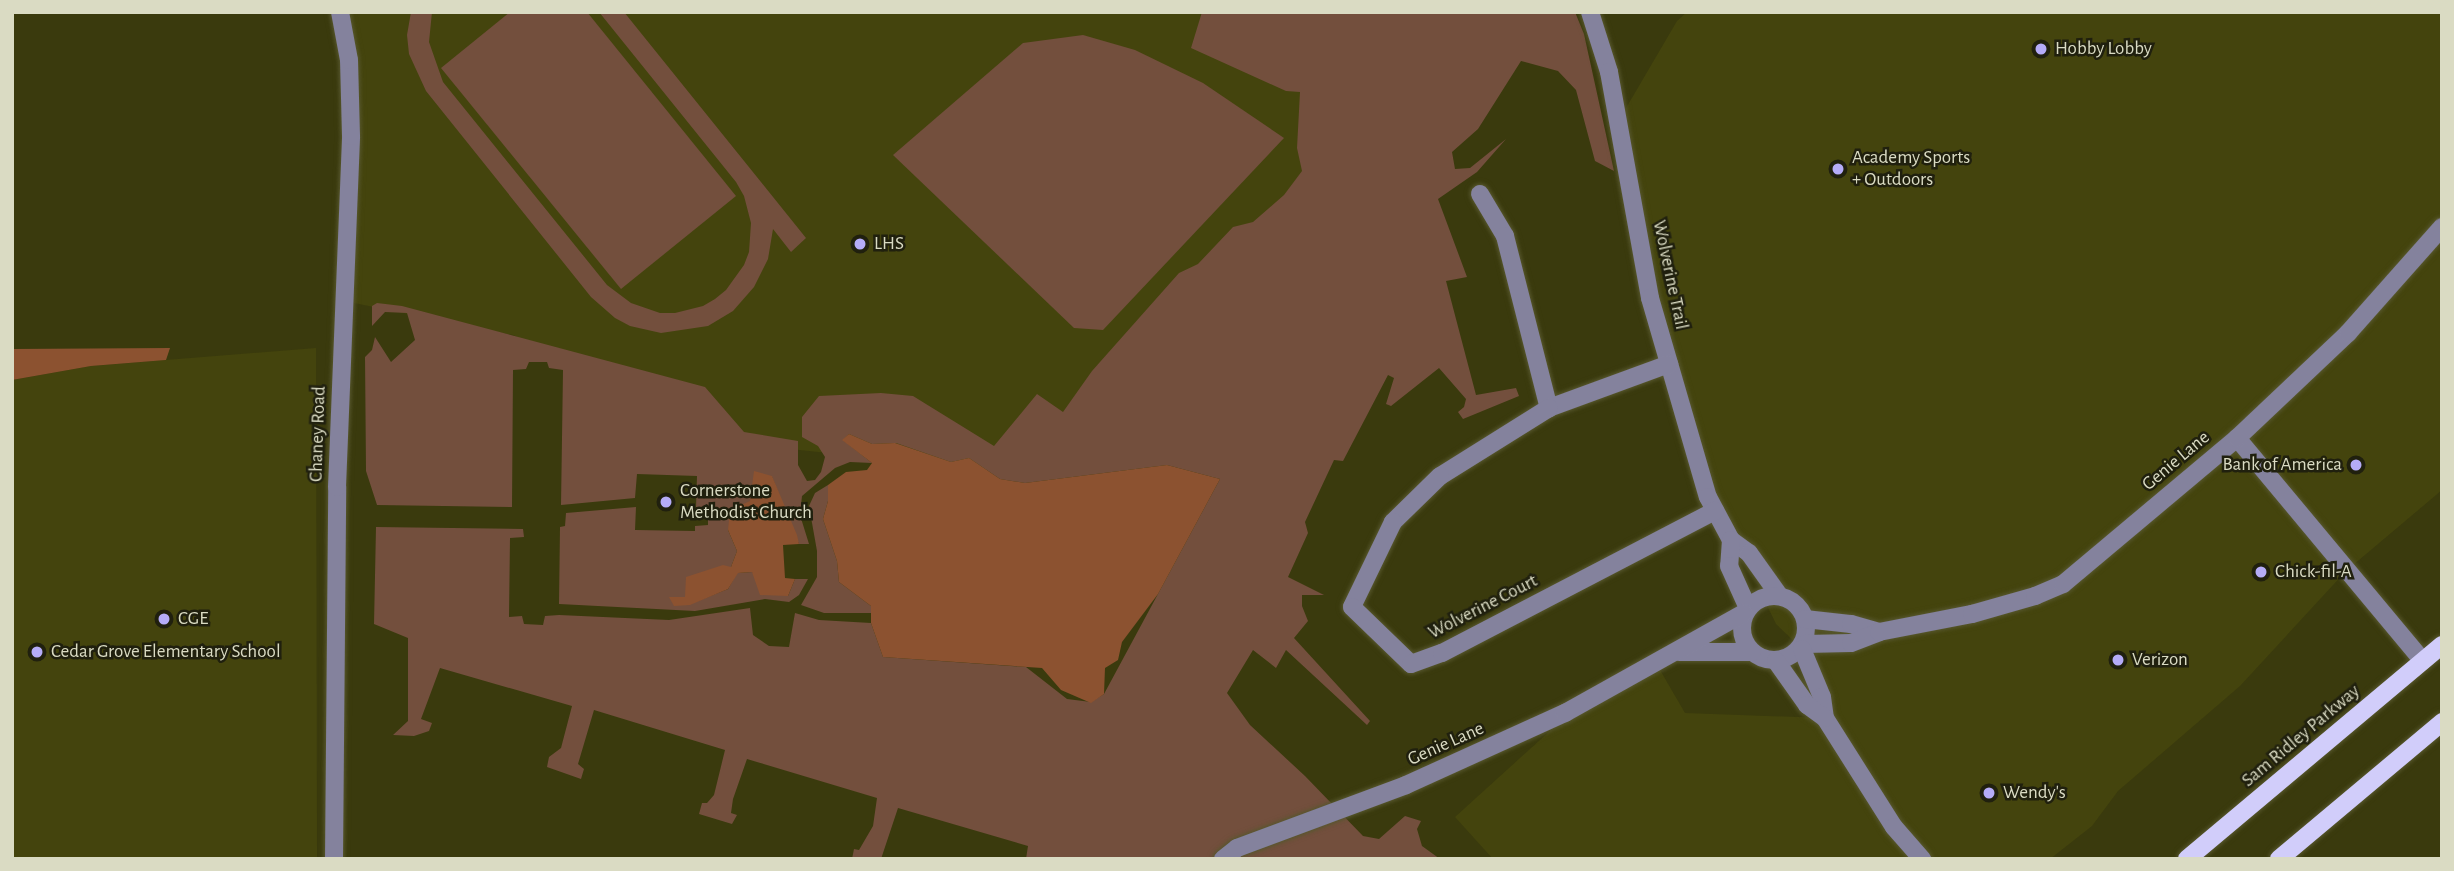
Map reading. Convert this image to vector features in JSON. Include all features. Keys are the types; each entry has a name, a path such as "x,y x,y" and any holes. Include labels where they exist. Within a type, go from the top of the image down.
{"main road":[{"name":"Sam Ridley Parkway","path":"2187,859 2442,645"},
{"path":"2279,859 2442,722"},
{"path":"2404,754 2442,740"}],"street":[{"name":"Chaney Road","path":"334,859 337,486 351,136 349,60 340,12"},
{"name":"Wolverine Trail","path":"1590,12 1609,72 1650,298 1715,511 1731,540 1749,553 1779,596"},
{"path":"1480,194 1505,236 1549,408"},
{"name":"Genie Lane","path":"1803,646 1851,643 1879,632 1972,614 2050,591 2063,584 2236,438 2348,333 2442,227"},
{"name":"Wolverine Court","path":"1669,364 1549,408 1440,476 1393,522 1352,607 1411,664 1442,653 1715,511"},
{"path":"2236,438 2423,661"},
{"name":"Wolverine Trail","path":"1731,540 1729,566 1746,611"},
{"path":"1803,646 1787,659 1776,661 1752,652 1744,636 1746,611 1763,597 1779,596 1789,599 1805,619 1803,646 1822,696 1825,718"},
{"name":"Genie Lane","path":"1223,859 1237,848 1406,785 1553,719 1679,652 1746,611"},
{"name":"Genie Lane","path":"1805,619 1851,624 1879,632"},
{"name":"Genie Lane","path":"1679,652 1752,652"},
{"path":"1776,661 1807,705 1825,718 1894,827 1922,859"}],"shaded area":[{"name":"LHS","path":"340,12 1470,12 1167,465 1052,477 762,446 513,335 344,301 351,136"},
{"path":"411,12 432,12 429,42 443,82 607,285 631,303 660,313 675,313 703,306 715,299 726,290 744,265 749,252 751,223 744,196 736,182 599,12 624,12 806,238 791,252 773,229 768,259 754,287 733,311 708,326 661,333 630,326 615,318 591,297 426,91 409,54 407,35"},
{"path":"510,12 587,12 736,196 621,289 441,68"},
{"path":"1202,12 1575,12 1584,34 1614,171 1595,161 1576,90 1558,71 1521,61 1478,129 1452,152 1455,169 1470,168 1506,139 1477,172 1438,199 1467,277 1446,281 1476,395 1516,388 1519,396 1463,419 1458,412 1464,407 1466,399 1439,368 1391,406 1386,404 1394,378 1388,375 1343,461 1334,460 1305,522 1308,533 1288,577 1324,595 1302,595 1302,606 1308,621 1294,638 1370,721 1367,725 1286,650 1276,668 1253,650 1227,693 1250,725 1305,776 1363,836 1379,839 1405,816 1421,821 1417,829 1422,846 1440,859 1026,859 1028,846 898,808 881,859 852,859 854,849 859,850 873,826 877,798 747,759 733,799 731,813 737,815 732,824 699,814 702,803 707,803 714,795 725,750 594,710 578,764 584,769 581,779 547,767 549,757 561,748 572,706 440,668 421,719 432,723 429,731 414,736 393,735 408,721 408,638 374,624 376,527 523,529 524,537 510,538 509,617 522,616 524,624 543,625 545,616 559,615 669,620 750,608 753,635 769,646 789,647 795,613 819,620 871,623 883,657 1026,667 1067,699 1091,702 1104,694 1220,479 1167,465 1025,483 1000,479 969,458 951,462 896,443 872,444 849,434 843,440 872,463 850,462 835,468 802,496 800,515 809,544 799,544 772,477 728,530 737,551 731,567 685,597 670,597 690,604 728,589 737,573 752,572 788,596 795,579 808,579 799,595 789,602 765,599 695,611 559,604 560,527 565,526 566,513 636,507 635,530 695,531 695,526 708,525 708,507 696,507 697,476 637,474 635,498 561,505 563,370 549,368 547,362 529,362 526,369 513,370 512,507 377,505 366,471 365,357 372,350 375,337 391,362 415,340 407,313 385,312 372,326 372,306 377,303 402,306 705,387 744,432 798,441 798,465 807,481 815,480 821,472 825,457 818,446 802,437 802,417 819,396 881,393 913,396 994,446 1037,394 1063,412 1092,371 1179,273 1198,264 1233,227 1253,222 1284,195 1302,171 1297,148 1300,92 1286,91 1191,48"},
{"path":"1687,12 2442,12 2442,490 2346,571 2240,686 2118,791 2092,826 2050,859 1493,859 1455,817 1552,729 1660,670 1685,713 1824,718 1802,649 1776,624 1763,597 1761,582 1731,540 1688,429 1619,120 1677,21"},
{"path":"1083,35 1135,50 1203,83 1284,138 1103,330 1074,328 893,155 1023,43"},
{"path":"170,348 166,360 91,366 12,380 12,349"},
{"name":"CGE","path":"316,348 317,859 12,859 12,380 91,366"},
{"path":"849,434 872,444 895,443 951,462 969,458 1000,479 1025,483 1167,465 1220,479 1158,594 1122,642 1118,660 1105,668 1104,694 1091,703 1061,690 1042,668 883,657 871,623 871,606 839,582 837,561 823,519 828,501 828,485 846,472 867,470 872,463 842,440"},
{"path":"754,471 772,476 797,535 799,544 783,545 785,578 795,579 788,596 760,595 752,572 738,573 728,589 690,605 674,606 669,597 685,597 686,577 723,565 731,567 737,551 728,530 730,510 750,501"},
{"path":"828,485 828,501 823,519 837,561 839,582 871,606 871,613 824,613 801,605 817,577 817,551 809,506 815,493"}],"place":[{"name":"Hobby Lobby","path":"2041,49"},
{"name":"Academy Sports + Outdoors","path":"1838,169"},
{"name":"LHS","path":"860,244"},
{"name":"Bank of America","path":"2356,465"},
{"name":"Cornerstone Methodist Church","path":"666,502"},
{"name":"Chick-fil-A","path":"2261,572"},
{"name":"CGE","path":"164,619"},
{"name":"Cedar Grove Elementary School","path":"37,652"},
{"name":"Verizon","path":"2118,660"},
{"name":"Wendy's","path":"1989,793"}]}
